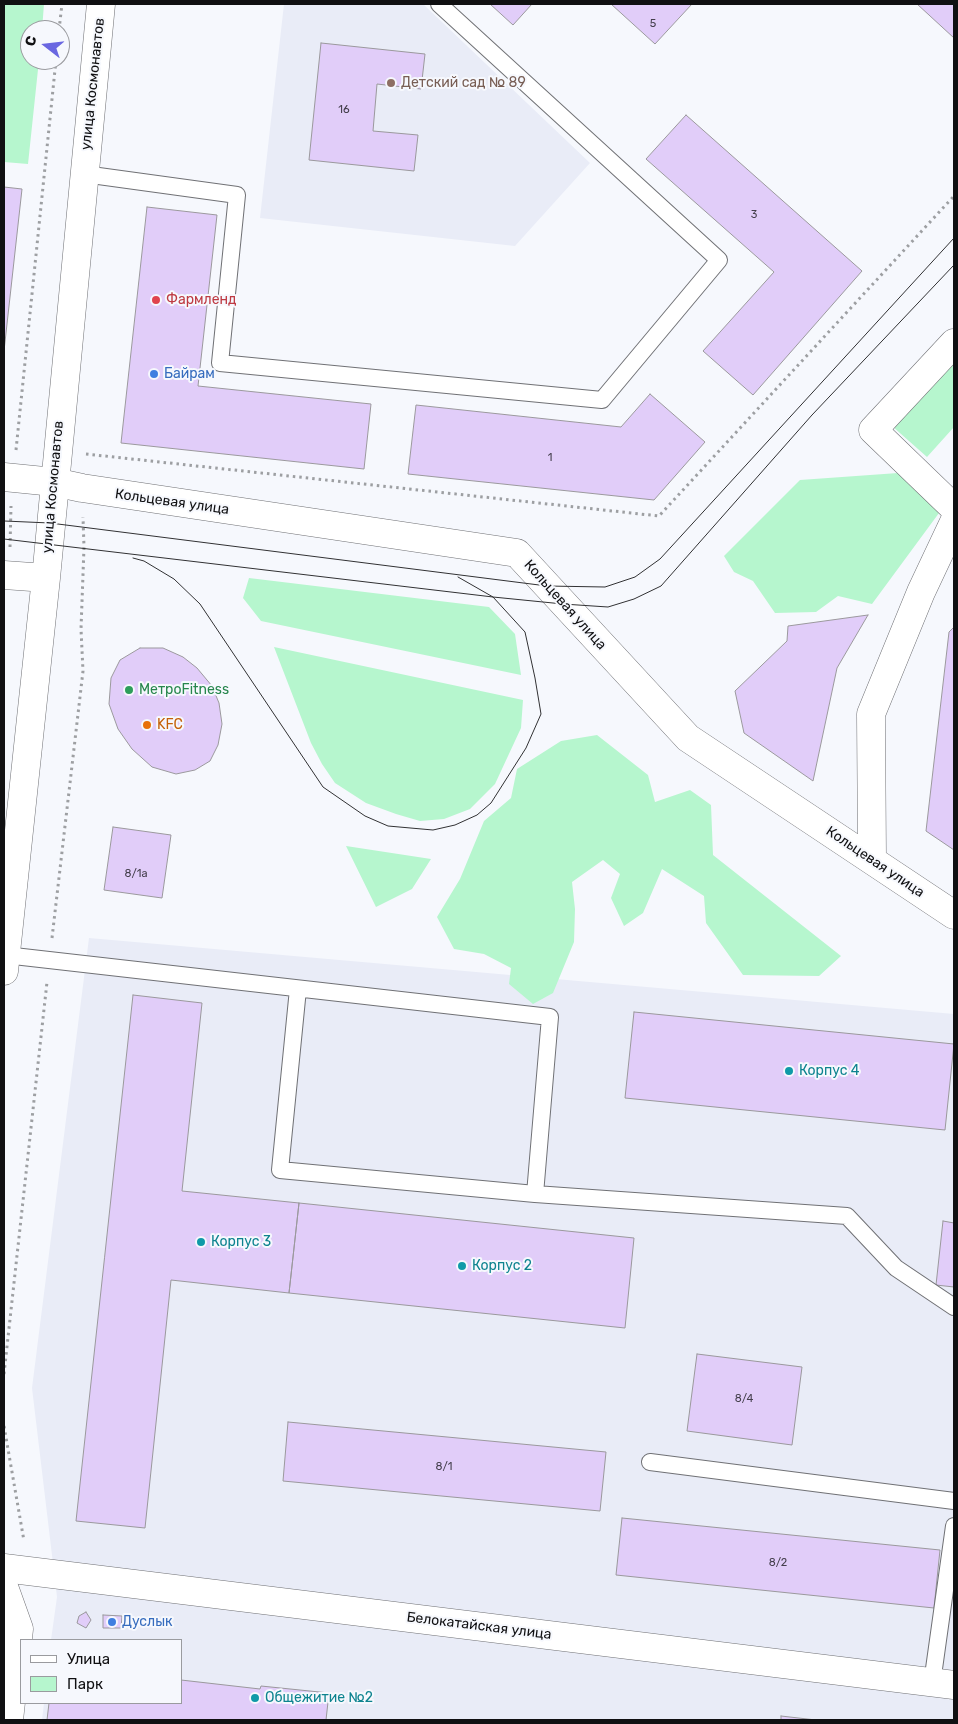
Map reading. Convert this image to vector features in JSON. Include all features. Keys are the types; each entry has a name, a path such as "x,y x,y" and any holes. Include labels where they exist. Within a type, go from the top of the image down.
{"street":[{"name":"улица Космонавтов","path":"4,963 12,816 46,578 100,4"},
{"path":"954,342 873,430 954,508"},
{"name":"Кольцевая улица","path":"8,477 54,482 82,488 517,553 688,738 954,915"},
{"path":"872,859 871,714 920,592 954,522"},
{"path":"5,575 46,578"},
{"name":"Белокатайская улица","path":"15,1569 943,1684"},
{"path":"4,1587 19,1629 9,1720"}],"lane":[{"path":"84,174 236,195 220,363 602,400 719,260 439,4"},
{"path":"4,963 49,960 550,1017 534,1194"},
{"path":"298,988 280,1170 534,1194 847,1216 896,1268 954,1307"},
{"path":"650,1462 954,1501"},
{"path":"943,1684 954,1526"}],"path":[{"path":"60,20 62,4"},
{"path":"5,575 11,540 8,477 16,449 55,70"},
{"path":"4,1374 49,960 83,671 81,630 84,548 81,453 659,516 954,196"},
{"path":"4,1426 24,1539 15,1569"}],"shaded area":[{"name":"Детский сад № 89","path":"284,4 423,4 590,163 515,246 260,218"},
{"path":"89,938 954,1014 954,1720 42,1720 44,1704 182,1704 182,1639 51,1639 57,1597 32,1388"}],"green space":[{"path":"4,4 44,4 43,20 20,20 20,70 38,70 28,164 4,162"},
{"path":"954,358 954,427 927,457 892,426"},
{"path":"898,473 939,513 872,604 838,596 816,612 775,613 753,581 734,572 724,556 800,480"},
{"path":"249,578 489,607 515,634 521,675 261,621 243,598"},
{"path":"274,647 523,700 521,728 495,784 470,809 444,819 420,821 366,803 335,783 322,764 311,743"},
{"path":"597,735 648,775 655,802 690,790 711,805 713,855 841,956 819,976 743,975 706,923 704,896 662,869 643,913 624,926 611,898 620,874 603,860 572,882 575,909 574,942 553,993 533,1004 509,984 511,968 484,954 454,949 437,917 460,879 484,821 511,798 517,769 561,741"},
{"path":"346,846 431,859 412,889 376,907"}],"building":[{"path":"490,4 532,4 513,25"},
{"path":"611,4 692,4 655,44"},
{"path":"917,4 954,4 954,38"},
{"path":"321,43 425,54 421,89 377,84 373,131 418,135 414,171 309,160"},
{"path":"686,115 862,271 753,395 703,351 774,272 646,159"},
{"path":"4,187 22,189 4,351"},
{"path":"147,207 217,215 198,386 371,404 364,469 121,443"},
{"path":"650,394 705,442 654,500 408,474 416,405 621,427"},
{"path":"868,615 837,668 813,781 744,733 735,691 787,641 788,626"},
{"path":"954,627 954,850 926,831 949,632"},
{"path":"140,648 163,648 183,657 197,668 212,686 219,703 222,724 218,745 210,761 195,770 176,774 152,767 132,749 118,729 109,704 111,678 120,660"},
{"path":"113,827 171,835 162,898 104,890"},
{"name":"Корпус 3","path":"133,995 202,1003 182,1191 299,1203 289,1293 171,1280 145,1528 76,1521"},
{"name":"Корпус 4","path":"634,1012 954,1044 945,1130 625,1098"},
{"name":"Корпус 2","path":"299,1203 634,1238 625,1328 289,1293"},
{"path":"943,1221 954,1223 954,1287 936,1285"},
{"path":"697,1354 802,1367 792,1445 687,1431"},
{"path":"288,1422 606,1452 600,1511 283,1481"},
{"path":"622,1518 940,1550 934,1608 616,1575"},
{"path":"86,1612 91,1620 86,1628 77,1623 79,1616"},
{"name":"Дуслык","path":"103,1615 122,1616 121,1628 103,1628"},
{"name":"Общежитие №2","path":"182,1680 260,1689 261,1686 329,1693 326,1720 47,1720 49,1704 182,1704"},
{"path":"781,1716 816,1720 781,1720"}],"tram line":[{"path":"4,521 50,523 547,586 605,587 635,577 660,559 954,238"},
{"path":"4,539 493,597 608,607 634,599 661,586 812,415 954,265"},
{"path":"133,558 144,561 174,579 200,604 323,787 365,816 388,826 433,830 455,825 477,815 491,803 526,748 541,714 525,632 493,597 458,577"}],"place":[{"name":"Детский сад № 89","path":"391,83"},
{"name":"Фармленд","path":"156,300"},
{"name":"Байрам","path":"154,374"},
{"name":"МетроFitness","path":"129,690"},
{"name":"KFC","path":"147,725"},
{"name":"Корпус 4","path":"789,1071"},
{"name":"Корпус 3","path":"201,1242"},
{"name":"Корпус 2","path":"462,1266"},
{"name":"Дуслык","path":"112,1622"},
{"name":"Общежитие №2","path":"255,1698"}]}
